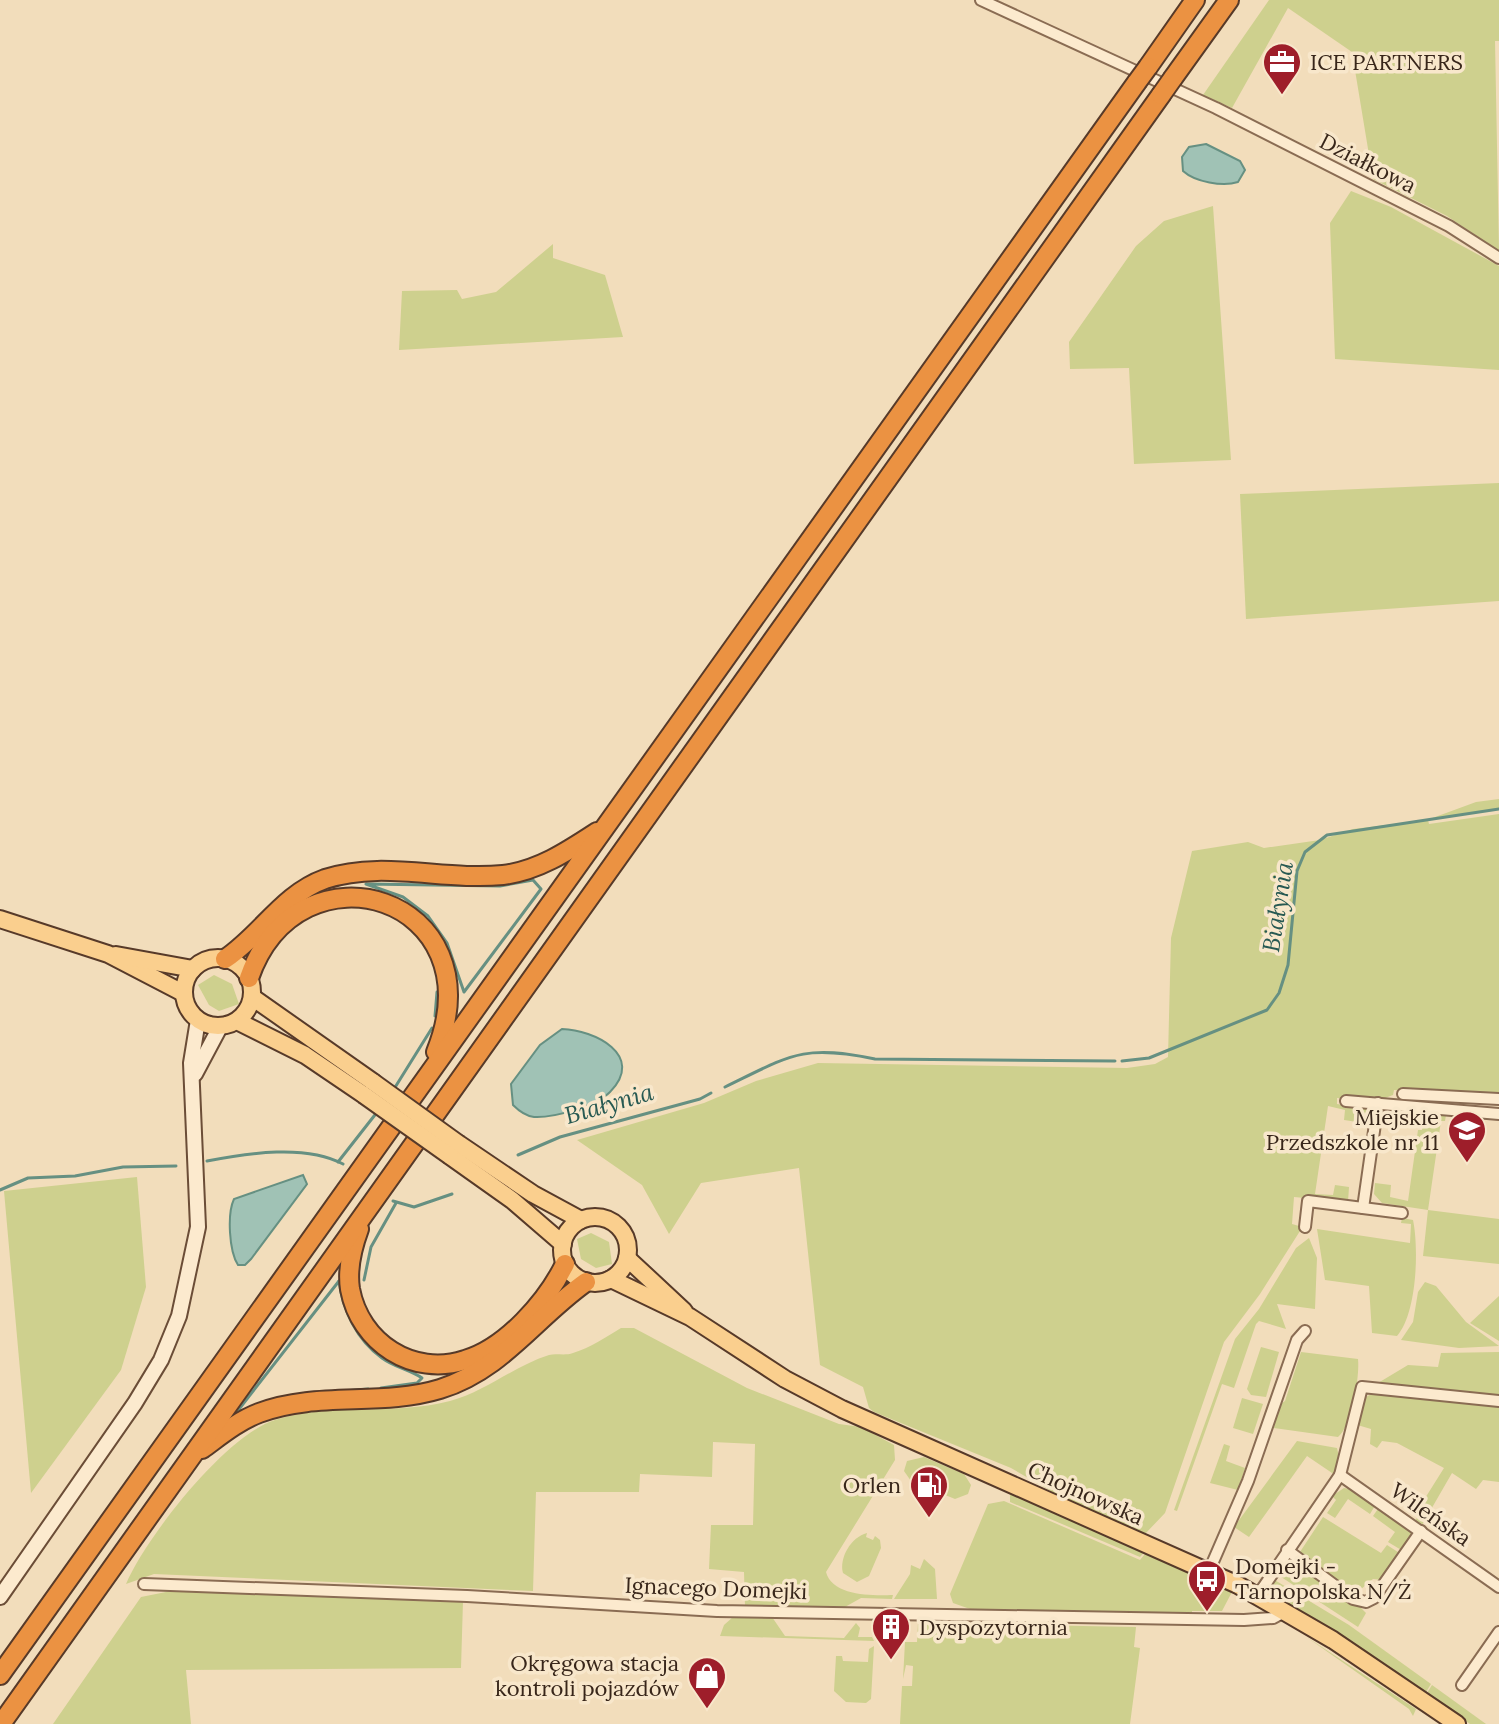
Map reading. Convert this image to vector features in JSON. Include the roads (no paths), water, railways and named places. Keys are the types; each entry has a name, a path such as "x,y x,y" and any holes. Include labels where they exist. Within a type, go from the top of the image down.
{"highway":[{"path":"0,1675 1195,0"},
{"path":"1,1724 1229,0"},
{"path":"225,959 242,947 286,902 308,886 329,878 390,870 505,875 543,864 606,826"},
{"path":"250,987 262,949 298,912 318,903 355,897 392,906 417,922 435,943 449,981 449,1016 424,1081"},
{"path":"364,1213 352,1248 349,1278 355,1307 373,1336 394,1353 419,1363 455,1363 492,1347 537,1303 565,1264"},
{"path":"187,1460 241,1421 281,1406 417,1394 459,1382 515,1347 586,1282"}],"main road":[{"path":"0,919 108,954 193,969"},
{"path":"108,954 183,993"},
{"path":"250,987 246,1012 237,1021 220,1027 198,1020 186,1007 183,993 193,969 208,959 225,959 241,967 250,987 369,1089 455,1150 563,1244"},
{"path":"0,1597 135,1403 171,1338 187,1287 198,1227 191,1063 198,1020"},
{"path":"237,1021 369,1089"},
{"path":"192,1081 220,1027"},
{"path":"455,1150 581,1220"},
{"path":"599,1217 617,1225 627,1241 627,1258 623,1268 611,1279 586,1282 573,1275 565,1264 563,1244 569,1230 581,1220 599,1217"},
{"name":"Chojnowska","path":"627,1258 690,1317"},
{"name":"Chojnowska","path":"611,1279 690,1317 785,1379 842,1409 1258,1595 1388,1675 1457,1724"}],"street":[{"name":"Działkowa","path":"981,0 1216,108 1449,226 1499,258"},
{"path":"1403,1094 1499,1099"},
{"path":"1346,1101 1499,1114"},
{"path":"1363,1208 1378,1103"},
{"path":"1305,1227 1308,1201 1402,1213"},
{"path":"1209,1571 1248,1481 1297,1340 1305,1331"},
{"path":"1258,1595 1340,1475 1362,1387 1499,1401"},
{"name":"Wileńska","path":"1340,1475 1499,1587"},
{"path":"1287,1550 1353,1599 1366,1602 1374,1598 1421,1531"},
{"name":"Ignacego Domejki","path":"144,1584 452,1595 731,1611 1237,1620 1273,1618 1286,1611"},
{"path":"1462,1685 1499,1632"}],"waterway":[{"name":"Białynia","path":"1122,1061 1149,1058 1267,1010 1279,993 1288,965 1297,871 1305,852 1327,835 1499,809"},
{"path":"533,880 541,889 464,992 447,943 428,916 403,897 366,884 500,886 533,880"},
{"path":"435,1016 437,992"},
{"path":"394,1089 432,1028"},
{"name":"Białynia","path":"725,1087 782,1060 813,1053 875,1059 1115,1061"},
{"name":"Białynia","path":"518,1155 560,1137 700,1099 711,1093"},
{"path":"338,1162 378,1111"},
{"name":"Białynia","path":"207,1161 258,1153 295,1152 343,1164"},
{"name":"Białynia","path":"0,1190 28,1178 75,1176 123,1167 176,1166"},
{"name":"Białynia","path":"393,1201 414,1207 452,1194"},
{"path":"364,1280 371,1247 396,1203"},
{"path":"339,1281 348,1314 365,1343 387,1361 422,1378 417,1383 381,1388"},
{"path":"244,1410 236,1413 339,1281"},
{"path":"345,1391 368,1389"},
{"path":"289,1396 313,1393"}],"place":[{"name":"ICE PARTNERS","path":"1282,96"},
{"name":"Miejskie Przedszkole nr 11","path":"1467,1164"},
{"name":"Orlen","path":"929,1519"},
{"name":"Domejki - Tarnopolska N/Ż","path":"1207,1613"},
{"name":"Dyspozytornia","path":"891,1661"},
{"name":"Okręgowa stacja kontroli pojazdów","path":"707,1710"}]}
